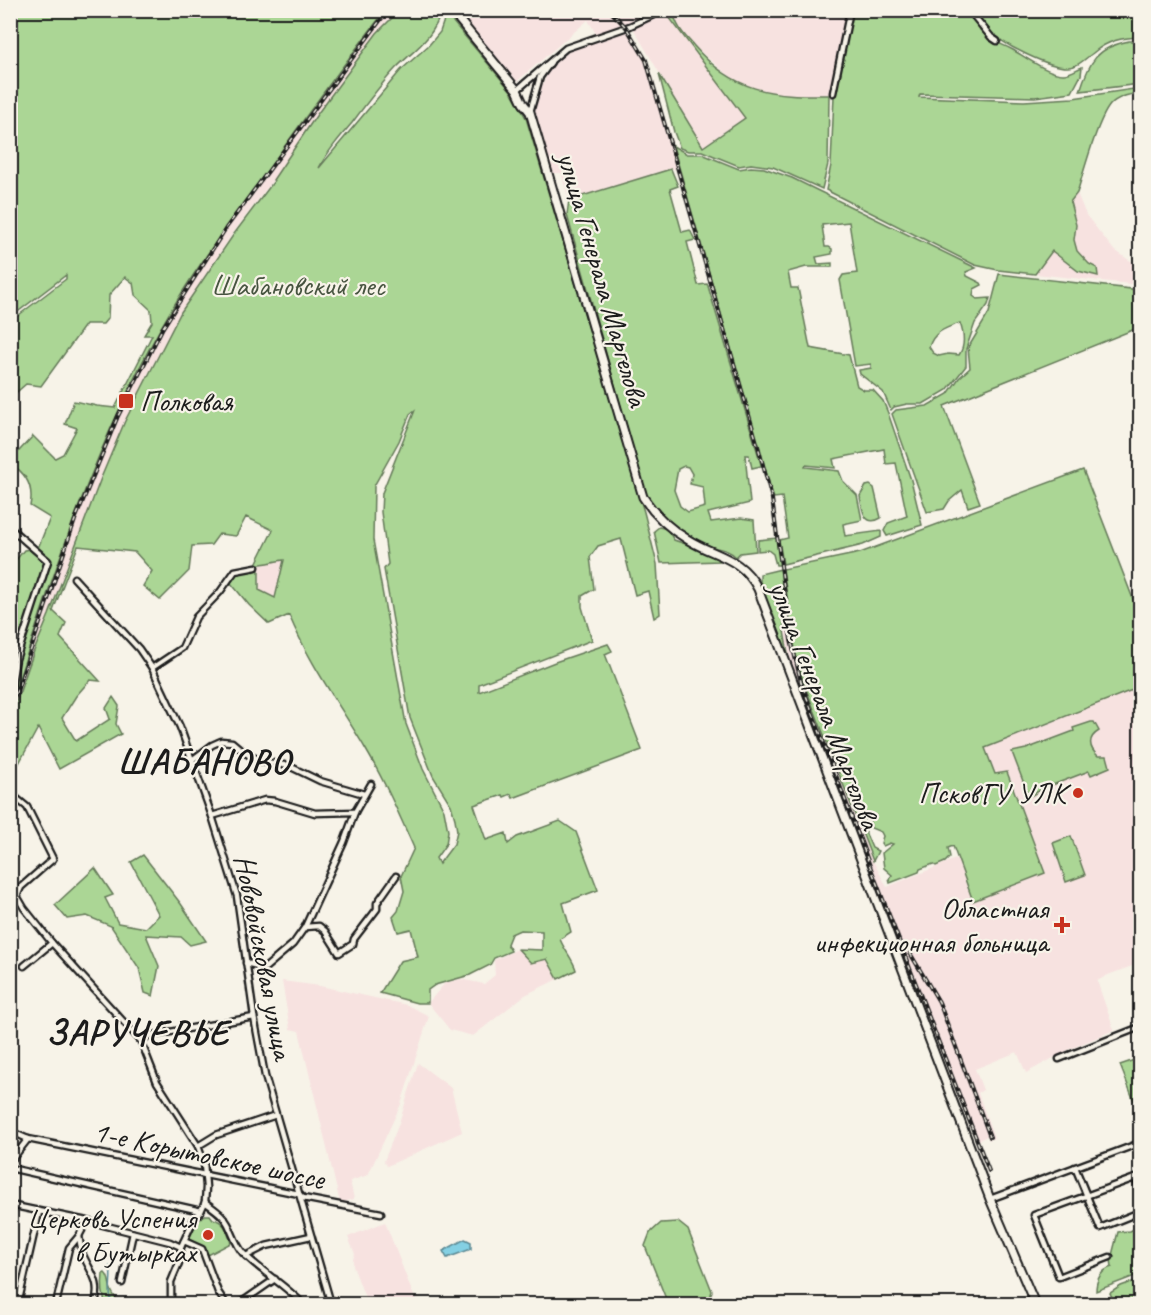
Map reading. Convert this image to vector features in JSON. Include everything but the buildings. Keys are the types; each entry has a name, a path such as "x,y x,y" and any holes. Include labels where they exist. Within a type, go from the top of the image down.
{"main road":[{"name":"улица Генерала Маргелова","path":"450,10 518,90 523,103 530,112 643,497 654,513 688,540 737,563 747,572 758,589 990,1198 1035,1305"}],"street":[{"path":"518,90 566,48 630,26 664,10"},
{"path":"832,93 850,10"},
{"path":"969,10 997,41"},
{"path":"530,112 540,77 554,57"},
{"path":"526,83 539,86"},
{"path":"10,528 48,561 16,659 10,693"},
{"path":"153,668 182,648 196,617 220,592 235,571 256,567"},
{"name":"Нововойсковая улица","path":"74,578 139,649 153,668 180,727 212,816 237,896 254,1017 265,1076 331,1305"},
{"path":"192,760 212,745 221,741 232,742 245,753 261,761 289,766 320,781 364,794"},
{"path":"246,963 265,968 293,944 305,927 344,842 355,812 371,784"},
{"path":"10,793 27,807 53,859 21,887 17,896 52,943 141,1041 157,1082 198,1146 204,1163 205,1202 194,1219 182,1247 179,1263 171,1282 171,1305"},
{"path":"212,816 265,800 315,813 355,812"},
{"path":"305,927 320,926 339,953 353,944 354,939 378,909 377,903 396,876"},
{"path":"24,966 52,943"},
{"path":"141,1041 148,1036 254,1017"},
{"path":"1059,1059 1140,1027"},
{"path":"198,1146 216,1135 276,1115"},
{"name":"1-е Корытовское шоссе","path":"10,1131 28,1139 381,1213"},
{"path":"10,1162 28,1139"},
{"path":"990,1198 1140,1142"},
{"path":"1075,1167 1100,1228 1140,1212"},
{"path":"10,1168 201,1211"},
{"path":"1110,1257 1059,1277 1034,1215 1135,1178 1140,1191"},
{"path":"205,1202 228,1222 236,1244 246,1256 303,1305"},
{"path":"10,1205 87,1221 182,1247"},
{"path":"18,1305 39,1212"},
{"path":"56,1305 69,1248 87,1221"},
{"path":"122,1283 133,1233"},
{"path":"79,1236 83,1254 95,1278 98,1292 95,1305"},
{"path":"246,1256 266,1246 311,1236"},
{"path":"184,1241 202,1249 218,1292 226,1305"},
{"path":"239,1305 275,1279"}],"shaded area":[{"path":"835,10 846,16 833,85 834,96 780,95 756,90 734,80 695,47 666,13 745,118 703,147 633,28 665,13 662,11"},
{"path":"385,11 399,11 377,33 233,233 181,312 148,374 101,477 11,717 11,703 72,520 116,416 160,329 226,224"},
{"path":"455,11 656,11 635,21 596,34 588,20 515,83"},
{"path":"629,29 647,59 680,169 671,169 569,200 561,173 553,173 532,109 551,65 571,50"},
{"path":"1077,193 1086,215 1113,249 1140,265 1140,285 1035,274 1052,251 1097,269 1077,251 1074,240 1076,225 1070,202"},
{"path":"284,560 275,598 259,590 260,576 253,569 256,564 263,565 269,561"},
{"path":"781,569 783,569 796,656 803,681 873,861 887,887 958,858 973,901 1007,772 995,774 985,748 1140,687 1140,963 1097,981 1114,1030 1068,1050 1026,1073 1017,1052 975,1069 983,1090 978,1093 994,1138 989,1140 987,1136 979,1140 990,1172 988,1172 837,782 834,783 796,684 784,631"},
{"path":"518,949 531,963 547,959 558,979 525,995 473,1036 450,1030 428,1003 445,983 460,979 484,984 495,975 494,960"},
{"path":"282,981 320,986 407,1005 429,1016 401,1104 368,1175 350,1181 354,1199 340,1203 299,1031 290,1029"},
{"path":"418,1063 451,1088 462,1132 387,1166 384,1161"},
{"path":"385,1222 419,1304 358,1303 365,1298 353,1266 355,1254 348,1237"}],"green space":[{"path":"11,11 385,11 228,225 160,329 115,419 76,512 11,703 11,689 15,690 17,659 45,563 12,666 11,685 11,566 24,550 38,548 50,518 30,506 30,487 21,472 11,464 11,449 18,452 33,436 55,458 63,454 77,428 65,424 74,401 115,408 152,335 144,335 152,322 151,310 135,295 133,283 125,277 109,295 108,318 103,324 86,324 41,386 26,384 11,397 11,321 66,279 66,275 11,317"},
{"name":"Шабановский лес","path":"399,11 441,11 429,36 384,81 334,144 319,168 401,70 429,45 440,32 448,16 511,91 526,118 644,512 657,564 660,614 654,618 648,591 635,595 621,539 598,546 590,557 594,589 582,596 582,607 592,640 479,684 479,692 608,644 612,651 605,654 642,750 513,798 511,794 504,797 503,795 474,805 486,840 506,833 508,844 517,837 560,821 576,832 598,890 563,903 571,932 560,939 576,970 558,979 547,959 531,963 518,949 542,950 542,931 520,930 511,934 507,944 511,951 494,958 490,965 470,975 435,985 428,990 428,1003 417,1003 380,993 400,961 418,957 411,929 398,932 393,917 398,911 404,891 401,876 414,848 391,797 365,748 315,667 289,615 269,624 230,582 237,573 259,570 259,590 275,598 284,560 256,564 273,530 246,517 236,536 219,534 211,545 192,546 189,571 160,600 143,586 152,571 135,552 78,546 53,611 66,623 60,637 100,681 90,680 62,718 76,741 110,719 106,708 113,697 119,706 116,724 121,734 59,769 38,728 11,778 11,717 34,651 125,421 181,312 234,234 274,181 318,113 377,33","holes":["415,410 382,493 381,512 388,564 384,569 410,718 433,776 451,805 457,831 454,844 439,864 436,858 446,844 448,831 444,810 423,769 406,724 373,540 374,486 399,441 410,414"]},
{"path":"835,11 1140,11 1140,37 1110,42 1074,66 1065,67 1040,60 1000,40 983,26 980,30 992,40 1052,72 1066,74 1082,67 1081,75 1072,92 1035,97 920,94 919,97 1024,101 1073,98 1140,88 1140,93 1116,100 1105,112 1077,193 1070,202 1076,225 1074,240 1077,251 1089,264 1097,268 1098,276 1078,271 1052,251 1035,274 975,265 826,190 831,165 833,85 846,16"},
{"path":"669,12 684,35 709,61 739,82 771,92 829,95 828,164 822,189 773,167 751,164 739,166 702,151 688,151 680,148 659,74 703,147 745,118 666,13"},
{"path":"1129,41 1140,41 1140,84 1080,91 1096,57 1109,47"},
{"path":"673,146 687,154 702,154 739,169 764,168 792,178 976,268 966,272 967,276 982,285 974,289 973,296 977,299 990,298 988,305 975,323 966,349 966,366 947,390 923,404 907,404 891,410 883,392 860,374 859,370 871,368 871,364 855,366 840,280 843,275 857,273 849,222 822,225 825,247 832,249 832,254 816,257 818,264 832,263 832,267 806,267 788,272 791,288 798,288 810,348 849,355 857,386 864,390 873,390 883,401 911,480 922,525 887,536 884,531 888,523 907,516 896,463 886,464 884,449 833,459 835,468 806,465 805,467 839,471 843,481 857,495 862,520 843,524 845,536 881,531 881,537 863,545 783,564 779,540 788,538 782,497 774,498","holes":["960,323 963,343 959,355 939,356 933,353 929,347 934,337 945,329"]},
{"path":"671,169 678,186 670,189 682,232 690,230 695,240 687,242 698,285 707,284 708,286 761,464 761,466 752,468 749,455 745,455 750,503 708,513 711,522 741,518 754,520 756,551 740,553 736,557 727,551 700,542 666,518 646,495 567,215 569,200","holes":["688,467 692,474 690,484 703,487 705,507 688,512 680,506 674,490 678,469"]},
{"path":"999,274 1140,290 1140,327 944,406 980,503 968,507 962,490 949,501 944,509 927,512 892,414 896,410 927,406 948,394 959,378 970,368 968,348 989,313"},
{"path":"1083,470 1140,617 1140,687 985,748 995,774 1007,772 1045,873 973,901 953,846 948,848 950,857 945,862 936,866 933,864 890,883 889,879 892,875 884,868 882,853 893,844 883,846 881,832 871,828 868,813 864,814 866,834 872,848 878,851 873,861 803,681 796,656 783,569 860,553"},
{"path":"870,485 874,488 881,518 871,521 865,516 860,496 866,486"},
{"path":"659,527 667,529 674,540 721,556 720,561 661,563 654,531"},
{"path":"777,538 780,565 776,565 773,554 768,550 758,551 758,540"},
{"path":"781,569 784,631 789,660 760,585 760,574"},
{"path":"1094,722 1099,731 1091,740 1091,746 1098,756 1107,756 1110,767 1091,775 1089,771 1042,789 1029,797 1012,752 1074,731 1073,728"},
{"path":"1071,836 1085,875 1066,882 1053,843"},
{"path":"143,855 206,941 190,945 181,937 146,935 159,966 153,996 145,993 139,968 111,926 87,916 67,919 55,905 95,868 113,895 105,898 118,923 146,928 159,915 131,862"},
{"path":"1140,1058 1140,1098 1134,1101 1120,1065"},
{"path":"205,1215 210,1215 223,1225 231,1243 208,1255 204,1248 189,1239 198,1220"},
{"path":"678,1222 688,1230 712,1291 708,1304 668,1304 645,1246 650,1233 661,1223"},
{"path":"1140,1226 1140,1274 1096,1291 1100,1276 1112,1267 1111,1259 1118,1232 1130,1231"},
{"path":"105,1273 119,1304 106,1304 102,1285"},
{"path":"1140,1279 1140,1304 1115,1304 1110,1293"}],"water":[{"path":"465,1239 471,1242 471,1249 447,1258 443,1251"}],"waterway":[{"path":"110,1266 112,1304"}],"railway":[{"path":"10,711 75,520 118,416 162,329 226,228 388,10"},
{"path":"609,10 626,27 646,60 758,446 772,499 791,640 801,682 989,1171"},
{"path":"910,953 939,1002 990,1137"}],"place":[{"name":"Полковая","path":"126,401"},
{"name":"ПсковГУ УЛК","path":"1078,793"},
{"name":"Областная инфекционная больница","path":"1062,925"},
{"name":"Церковь Успения в Бутырках","path":"208,1235"}],"district":[{"name":"ШАБАНОВО","path":"204,761"},
{"name":"ЗАРУЧЕВЬЕ","path":"138,1032"}]}
